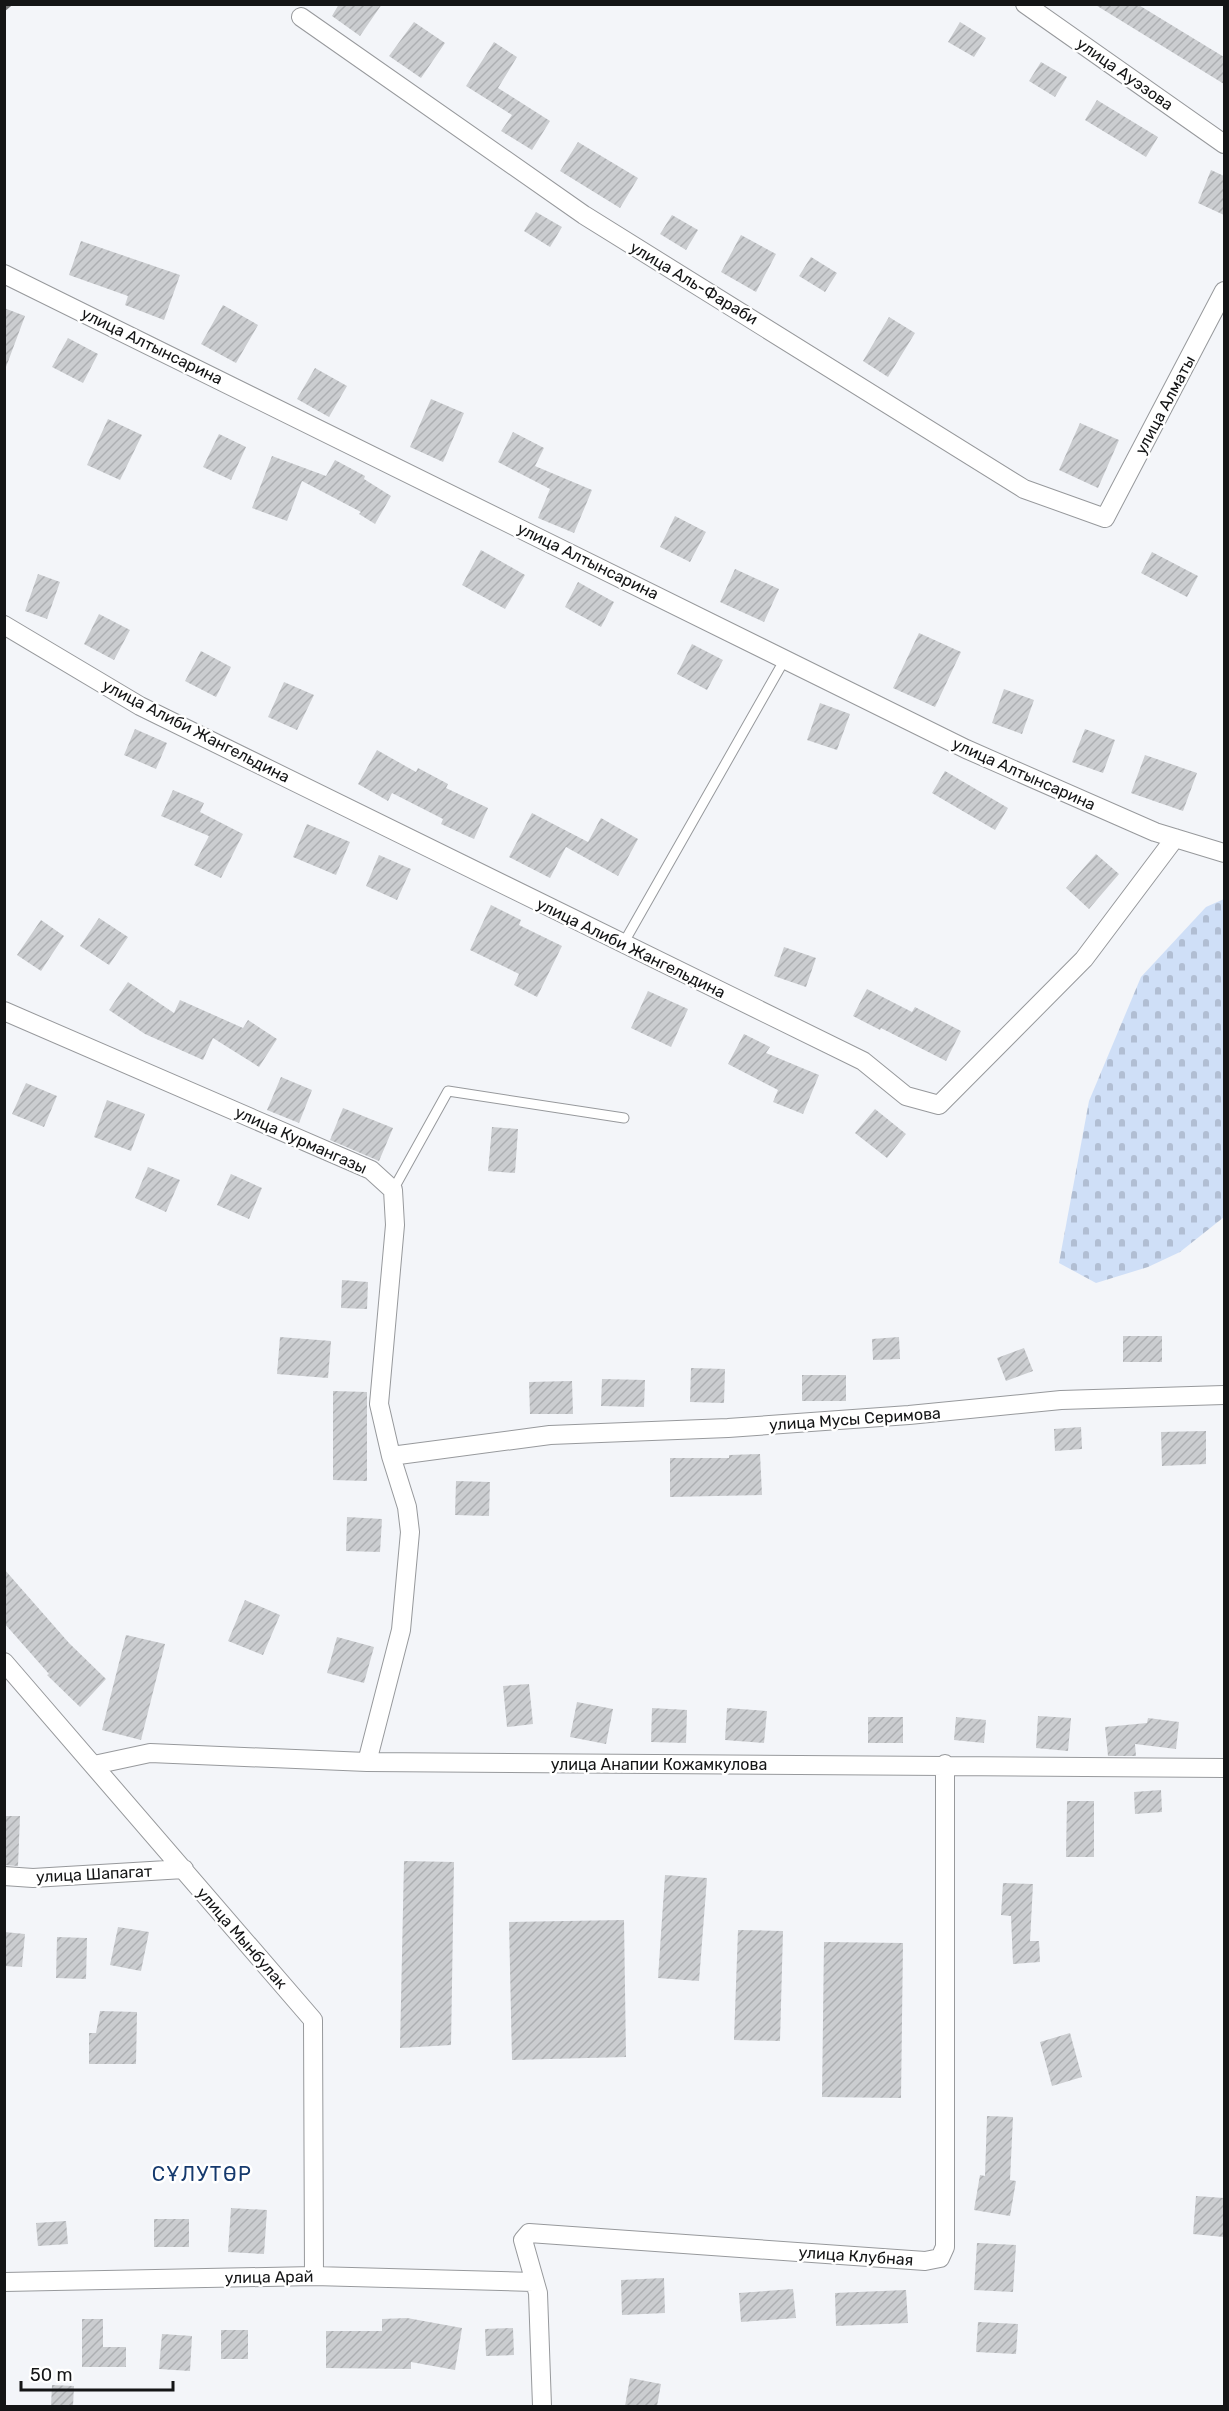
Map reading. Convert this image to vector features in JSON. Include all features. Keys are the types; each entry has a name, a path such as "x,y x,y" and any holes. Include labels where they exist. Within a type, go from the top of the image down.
{"street":[{"name":"улица Ауэзова","path":"1024,4 1224,144"},
{"name":"улица Аль-Фараби","path":"301,17 584,215 1024,489 1105,518"},
{"name":"улица Алтынсарина","path":"4,274 966,749 1155,832 1224,853"},
{"name":"улица Алматы","path":"1105,518 1224,291"},
{"name":"улица Алиби Жангельдина","path":"4,625 140,706 863,1061 906,1096 939,1105 1084,959 1175,838"},
{"name":"улица Курмангазы","path":"4,1011 371,1170 393,1190"},
{"path":"368,1762 401,1630 410,1532 407,1507 391,1456 379,1404 395,1225 393,1190"},
{"name":"улица Мусы Серимова","path":"391,1456 550,1435 728,1428 898,1416 1061,1400 1224,1395"},
{"name":"улица Мынбулак","path":"4,1662 313,2020 314,2276"},
{"name":"улица Анапии Кожамкулова","path":"94,1765 150,1753 368,1762 945,1764 1224,1768"},
{"name":"улица Клубная","path":"542,2406 538,2293 533,2282 523,2240 529,2233 926,2261 940,2258 945,2247 945,1764"},
{"name":"улица Шапагат","path":"4,1876 33,1878 184,1869"},
{"name":"улица Арай","path":"4,2282 314,2276 533,2282"}],"lane":[{"path":"623,944 785,659"},
{"path":"393,1190 448,1091 624,1118"}],"green space":[{"path":"1224,899 1224,1217 1180,1252 1148,1267 1096,1283 1059,1263 1089,1101 1141,977 1206,907"}],"building":[{"path":"339,4 382,4 360,36 332,16"},
{"path":"1094,4 1137,4 1224,57 1224,84"},
{"path":"414,22 445,43 421,78 389,56"},
{"path":"960,22 986,38 974,57 948,42"},
{"path":"494,42 517,57 498,88 550,121 532,150 501,131 512,115 466,86"},
{"path":"1041,62 1067,77 1055,97 1029,81"},
{"path":"1097,100 1158,137 1146,157 1085,120"},
{"path":"578,142 638,178 620,208 560,171"},
{"path":"1211,170 1224,176 1224,215 1198,203"},
{"path":"536,212 562,227 550,247 524,231"},
{"path":"672,215 698,230 686,250 660,234"},
{"path":"741,235 776,254 756,292 721,272"},
{"path":"81,241 180,275 164,320 125,305 128,296 69,275"},
{"path":"811,257 837,273 825,292 799,276"},
{"path":"223,305 258,325 236,363 201,344"},
{"path":"4,308 25,316 6,367 4,367"},
{"path":"889,317 915,333 888,377 863,361"},
{"path":"68,338 98,354 83,383 52,367"},
{"path":"315,368 347,386 329,417 297,399"},
{"path":"431,399 464,413 443,462 410,447"},
{"path":"108,419 142,435 120,480 87,465"},
{"path":"1080,423 1119,440 1098,488 1059,470"},
{"path":"513,432 544,448 535,466 592,490 574,533 538,518 550,489 498,462"},
{"path":"219,434 246,447 231,480 203,467"},
{"path":"272,456 326,476 335,460 365,476 364,479 391,496 375,524 359,514 361,512 302,481 287,521 252,508"},
{"path":"675,516 706,532 690,562 660,547"},
{"path":"481,550 525,575 505,609 462,585"},
{"path":"1152,552 1198,576 1187,597 1141,573"},
{"path":"735,569 779,589 764,622 720,602"},
{"path":"38,574 60,582 47,619 25,611"},
{"path":"578,582 614,602 601,627 565,607"},
{"path":"99,614 130,630 114,660 84,644"},
{"path":"919,633 961,652 935,707 893,688"},
{"path":"692,644 723,660 707,690 677,674"},
{"path":"201,651 231,667 216,697 185,681"},
{"path":"284,682 314,695 297,730 268,717"},
{"path":"1004,689 1034,700 1022,734 992,723"},
{"path":"820,703 850,714 837,750 807,740"},
{"path":"135,729 167,743 156,769 124,755"},
{"path":"1085,729 1115,740 1103,773 1072,762"},
{"path":"377,750 416,772 418,768 448,784 446,788 488,808 474,839 441,824 443,819 392,793 388,801 358,784"},
{"path":"1145,755 1197,773 1183,811 1131,793"},
{"path":"945,771 1008,808 995,830 932,793"},
{"path":"173,790 204,803 200,812 243,834 221,878 194,865 209,836 161,816"},
{"path":"532,813 588,842 601,818 638,839 618,876 566,847 550,878 509,857"},
{"path":"307,824 350,842 336,875 293,857"},
{"path":"1096,854 1119,874 1089,909 1066,888"},
{"path":"379,855 411,869 397,900 366,886"},
{"path":"491,905 521,920 519,925 562,946 537,997 514,985 519,974 470,950"},
{"path":"99,918 128,937 109,965 80,946"},
{"path":"41,920 64,936 41,971 17,955"},
{"path":"784,947 816,958 806,987 774,976"},
{"path":"128,982 174,1013 180,1000 243,1028 248,1020 277,1039 259,1067 213,1038 203,1060 145,1034 109,1010"},
{"path":"867,989 912,1012 915,1007 961,1031 946,1061 853,1016"},
{"path":"648,991 688,1009 671,1047 631,1028"},
{"path":"744,1034 770,1047 766,1053 819,1075 803,1114 773,1102 778,1090 728,1064"},
{"path":"281,1077 312,1090 299,1123 267,1110"},
{"path":"26,1083 57,1096 44,1127 12,1114"},
{"path":"107,1100 145,1114 131,1151 94,1137"},
{"path":"343,1108 393,1128 379,1161 330,1140"},
{"path":"875,1109 906,1134 887,1158 855,1133"},
{"path":"492,1127 518,1129 515,1173 488,1171"},
{"path":"148,1167 180,1180 166,1212 135,1198"},
{"path":"231,1174 262,1188 249,1219 217,1205"},
{"path":"342,1280 368,1282 367,1309 341,1308"},
{"path":"1123,1336 1162,1336 1162,1362 1123,1362"},
{"path":"280,1337 331,1341 328,1378 277,1374"},
{"path":"899,1337 900,1359 873,1360 872,1339"},
{"path":"1024,1348 1033,1371 1006,1381 997,1358"},
{"path":"691,1368 725,1369 724,1403 690,1402"},
{"path":"802,1375 846,1375 846,1401 802,1401"},
{"path":"602,1379 645,1380 644,1407 601,1406"},
{"path":"572,1381 573,1414 530,1414 529,1382"},
{"path":"333,1391 367,1392 367,1481 333,1480"},
{"path":"1081,1427 1082,1449 1055,1451 1054,1429"},
{"path":"1206,1431 1206,1464 1162,1466 1161,1432"},
{"path":"760,1454 762,1495 670,1497 670,1458 729,1458 729,1455"},
{"path":"456,1481 490,1482 489,1516 455,1515"},
{"path":"347,1517 382,1519 380,1552 346,1551"},
{"path":"4,1569 69,1643 106,1679 80,1707 47,1675 49,1674 4,1623"},
{"path":"245,1600 280,1615 263,1655 228,1641"},
{"path":"126,1635 165,1644 141,1740 102,1730"},
{"path":"337,1637 374,1647 364,1683 327,1673"},
{"path":"529,1684 533,1724 507,1727 503,1686"},
{"path":"577,1702 613,1709 606,1744 570,1737"},
{"path":"652,1708 687,1710 686,1743 651,1742"},
{"path":"727,1708 767,1711 764,1743 725,1740"},
{"path":"1038,1716 1071,1718 1068,1751 1036,1748"},
{"path":"868,1717 903,1717 903,1743 868,1743"},
{"path":"956,1717 986,1720 984,1743 954,1740"},
{"path":"1148,1718 1179,1722 1176,1749 1135,1744 1136,1756 1108,1756 1105,1727 1147,1723"},
{"path":"1161,1790 1162,1812 1135,1814 1134,1792"},
{"path":"1067,1801 1094,1801 1094,1857 1066,1857"},
{"path":"4,1816 20,1816 18,1866 4,1865"},
{"path":"404,1861 454,1862 451,2045 400,2048"},
{"path":"665,1875 707,1878 699,1981 658,1978"},
{"path":"1003,1883 1033,1884 1030,1941 1039,1941 1040,1962 1013,1964 1011,1916 1001,1915"},
{"path":"624,1920 626,2057 512,2060 509,1922"},
{"path":"118,1927 149,1932 141,1971 110,1965"},
{"path":"738,1930 783,1931 780,2041 734,2040"},
{"path":"4,1932 25,1934 22,1967 4,1966"},
{"path":"57,1937 87,1938 86,1979 56,1978"},
{"path":"824,1942 903,1943 901,2098 822,2097"},
{"path":"100,2011 137,2012 136,2064 89,2064 89,2033 96,2033"},
{"path":"1070,2033 1082,2077 1052,2086 1040,2042"},
{"path":"987,2116 1013,2117 1010,2180 1016,2181 1010,2216 974,2210 980,2175 985,2176"},
{"path":"1196,2196 1224,2198 1224,2237 1193,2234"},
{"path":"231,2208 267,2210 264,2254 228,2252"},
{"path":"154,2219 189,2219 189,2247 154,2247"},
{"path":"66,2221 68,2244 38,2246 36,2223"},
{"path":"977,2243 1016,2245 1013,2292 974,2290"},
{"path":"664,2278 665,2313 622,2315 621,2280"},
{"path":"793,2289 796,2318 741,2322 739,2293"},
{"path":"906,2290 908,2323 836,2326 835,2293"},
{"path":"407,2318 462,2328 455,2370 411,2362 411,2369 326,2368 326,2331 382,2331 382,2319"},
{"path":"82,2319 103,2319 103,2347 126,2347 126,2367 82,2367"},
{"path":"978,2322 1018,2324 1016,2354 976,2352"},
{"path":"513,2328 514,2355 486,2356 485,2329"},
{"path":"221,2330 248,2330 248,2359 221,2359"},
{"path":"162,2334 192,2336 190,2371 159,2369"},
{"path":"630,2378 661,2384 657,2406 625,2406"},
{"path":"52,2385 74,2386 73,2406 51,2406"}],"railway":[{"path":"4,9 10,4"}],"district":[{"name":"СҰЛУТӨР","path":"202,2174"}]}
